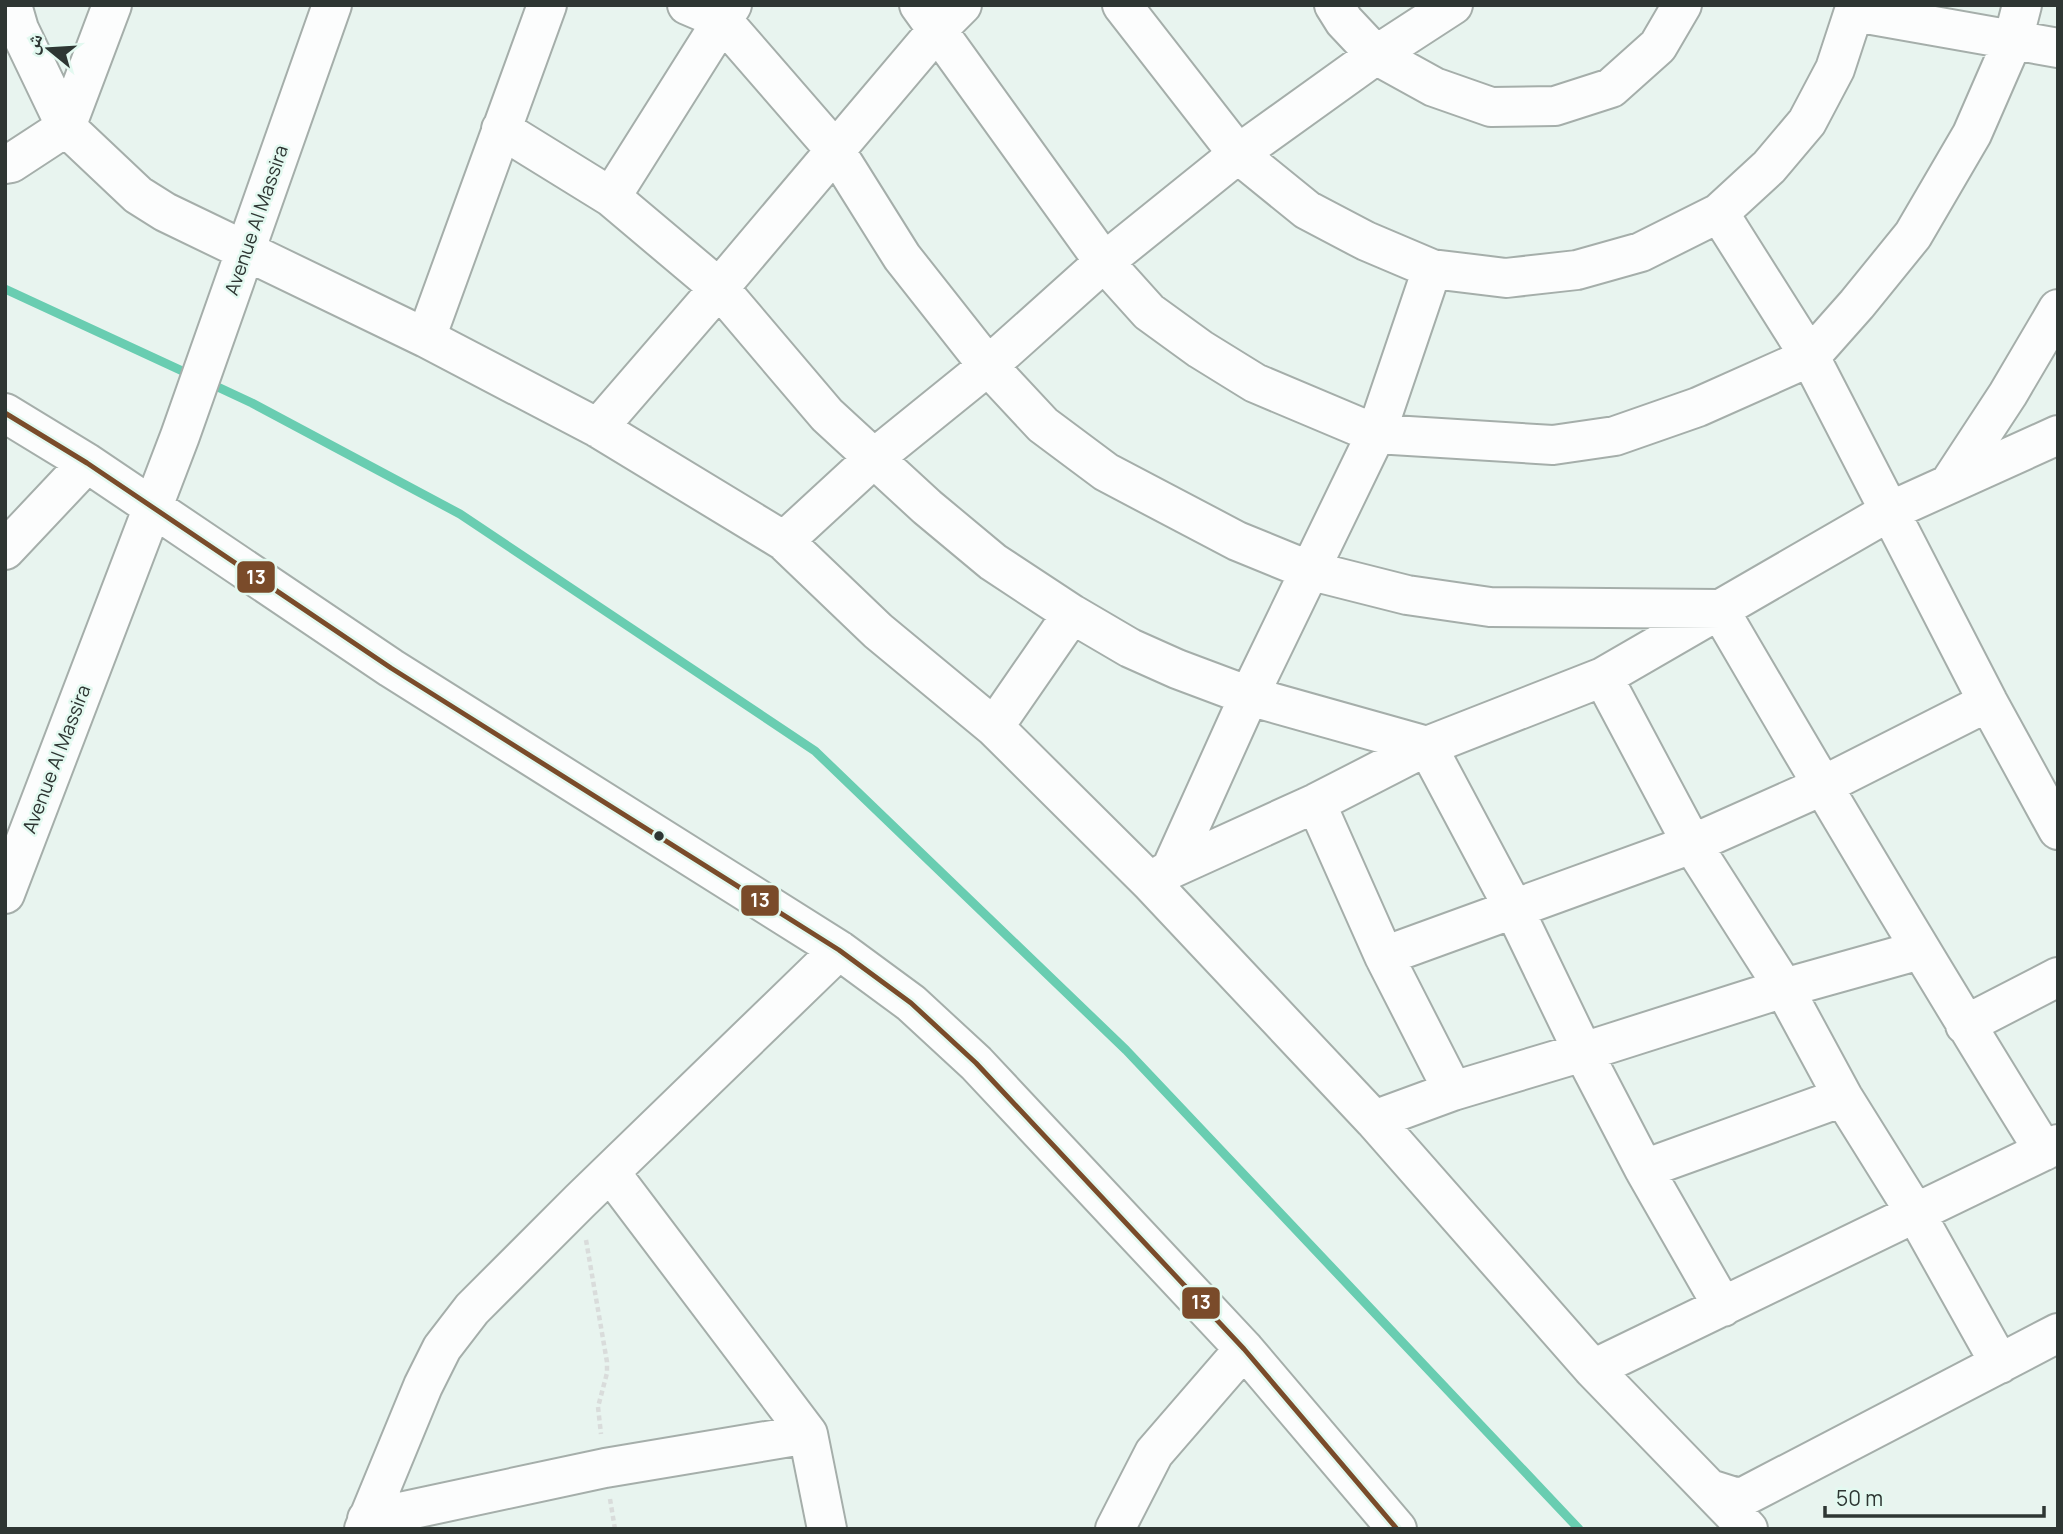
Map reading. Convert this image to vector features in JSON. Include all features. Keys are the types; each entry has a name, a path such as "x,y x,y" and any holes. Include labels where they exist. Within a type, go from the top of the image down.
{"street":[{"path":"12,5 19,29 66,127 138,195 165,212 426,338 598,428 784,541 878,631 994,727 1160,876 1593,1369 1748,1529"},
{"path":"5,164 11,163 66,127 112,5"},
{"name":"Avenue Al Massira","path":"5,894 180,436 332,5"},
{"path":"426,338 547,5"},
{"path":"687,5 727,13 835,150 902,257 988,366 1043,425 1106,472 1237,541 1308,570 1407,595 1490,607 1719,609"},
{"path":"1122,5 1237,154 1307,210 1366,241 1433,270 1506,278 1577,270 1641,252 1719,213 1769,167 1807,122 1835,69 1856,9 2018,22 2058,48"},
{"path":"1334,5 1344,21 1376,55 1434,88 1491,107 1555,106 1611,88 1658,46 1682,5"},
{"path":"784,541 873,459 988,366 1104,262 1237,154 1376,55 1453,5"},
{"path":"611,197 727,13"},
{"path":"598,428 835,150 940,13 1104,262 1149,312 1200,349 1255,383 1376,434 1553,445 1615,436 1698,407 1810,357 1913,234 1972,134 2018,22"},
{"path":"501,129 611,197 719,288 827,415 926,507 993,562 1129,648 1249,696 1427,746 1514,909 1583,1052 1644,1169 1723,1307"},
{"path":"1719,213 1810,357 1988,702 2058,830"},
{"path":"1160,876 1376,434 1433,270"},
{"path":"1949,484 2008,394 2058,309"},
{"path":"5,413 87,463 391,668 839,950 911,1003 976,1063 1244,1349 1397,1529"},
{"path":"1160,876 1316,803 1427,746 1603,677 1890,511 2058,435"},
{"path":"5,550 87,463"},
{"path":"1593,1369 2051,1148 1965,1025 1719,609"},
{"path":"994,727 1072,614"},
{"path":"1603,677 1692,844 1784,988 1843,1097 1916,1214 2000,1364"},
{"path":"1384,956 1692,844 1822,786 1988,702"},
{"path":"1316,803 1384,956 1453,1091"},
{"path":"366,1524 423,1386 442,1348 472,1310 580,1201 839,950"},
{"path":"1374,1119 1453,1091 1784,988 1920,950"},
{"path":"1965,1025 2058,977"},
{"path":"1644,1169 1843,1097"},
{"path":"610,1172 808,1434 827,1529"},
{"path":"1713,1490 1735,1497 1745,1496 2058,1334"},
{"path":"1115,1529 1154,1453 1244,1349"},
{"path":"366,1524 605,1468 808,1434"}],"path":[{"path":"580,1201 607,1362 607,1373 598,1407 615,1529"}],"waterway":[{"path":"5,289 191,375"},
{"path":"207,382 252,403 460,514 815,751 1126,1050 1579,1529"}],"transit line":[{"name":"13","path":"5,413 87,463 391,668 839,950 911,1003 976,1063 1244,1349 1397,1529"}]}
